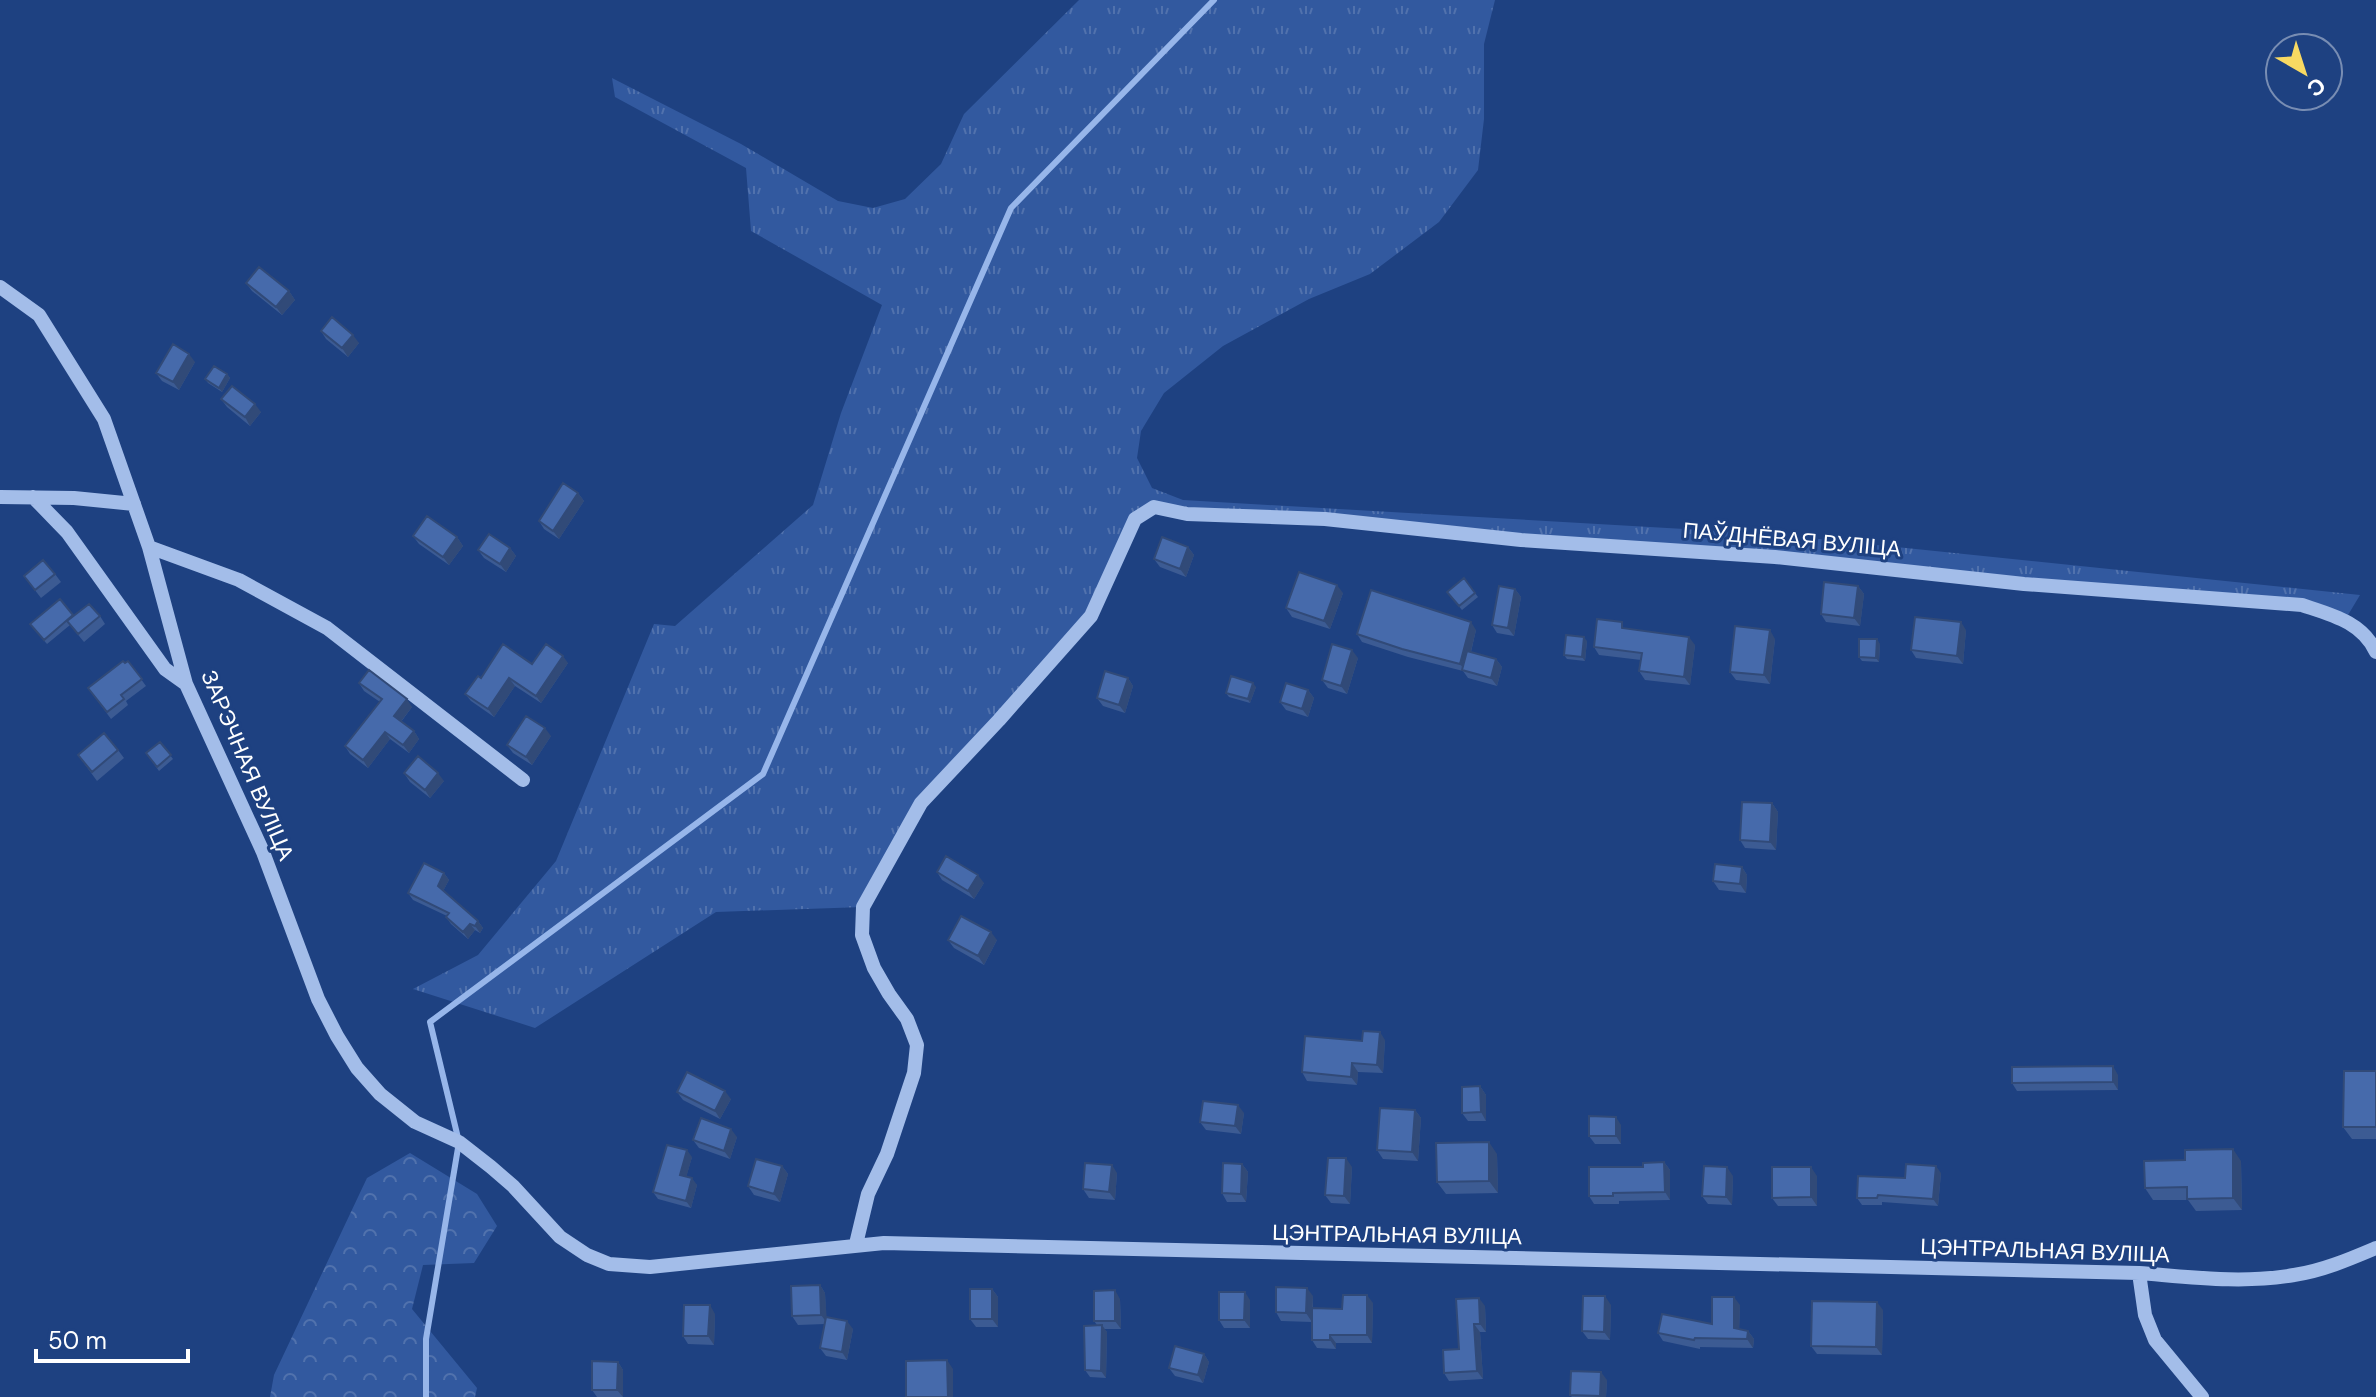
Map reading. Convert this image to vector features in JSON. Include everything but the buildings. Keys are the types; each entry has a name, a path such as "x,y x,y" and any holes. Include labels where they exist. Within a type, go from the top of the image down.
{"street":[{"name":"ЗАРЭЧНАЯ ВУЛІЦА","path":"0,287 39,315 104,419 149,547 186,684 263,852 318,999 337,1036 357,1068 380,1094 415,1122 459,1142"},
{"path":"0,497 74,498 134,504"},
{"path":"33,497 67,532 165,669 186,684"},
{"name":"ПАЎДНЁВАЯ ВУЛІЦА","path":"856,1244 868,1194 887,1154 914,1073 917,1045 907,1019 874,968 862,935 863,907 921,803 1091,616 1135,519 1154,507 1187,514 1325,519 1521,540 1775,557 2024,584 2302,605 2345,620 2369,638 2376,652"},
{"path":"149,547 239,580 327,628 523,780"},
{"name":"ЦЭНТРАЛЬНАЯ ВУЛІЦА","path":"459,1142 513,1186 560,1237 587,1255 609,1264 650,1267 884,1243 2139,1273 2241,1279 2296,1275 2376,1248"},
{"path":"2139,1273 2145,1315 2155,1340 2202,1397"}],"green space":[{"path":"1079,0 1495,0 1484,44 1484,119 1478,170 1439,222 1370,274 1309,299 1223,346 1164,393 1141,431 1137,458 1152,488 1183,500 1771,534 2360,595 2345,620 2302,605 1154,507 1134,519 1091,616 921,803 863,907 716,912 535,1028 413,989 478,955 556,861 654,624 675,626 813,505 841,413 882,305 751,231 746,168 615,97 612,78 741,144 838,201 873,208 905,199 941,164 964,114"},
{"path":"410,1153 477,1194 497,1226 474,1263 423,1265 412,1309 477,1388 475,1397 270,1397 274,1375 367,1178"}],"waterway":[{"path":"426,1397 426,1339 459,1142 430,1022 763,774 1011,208 1214,0"}]}
